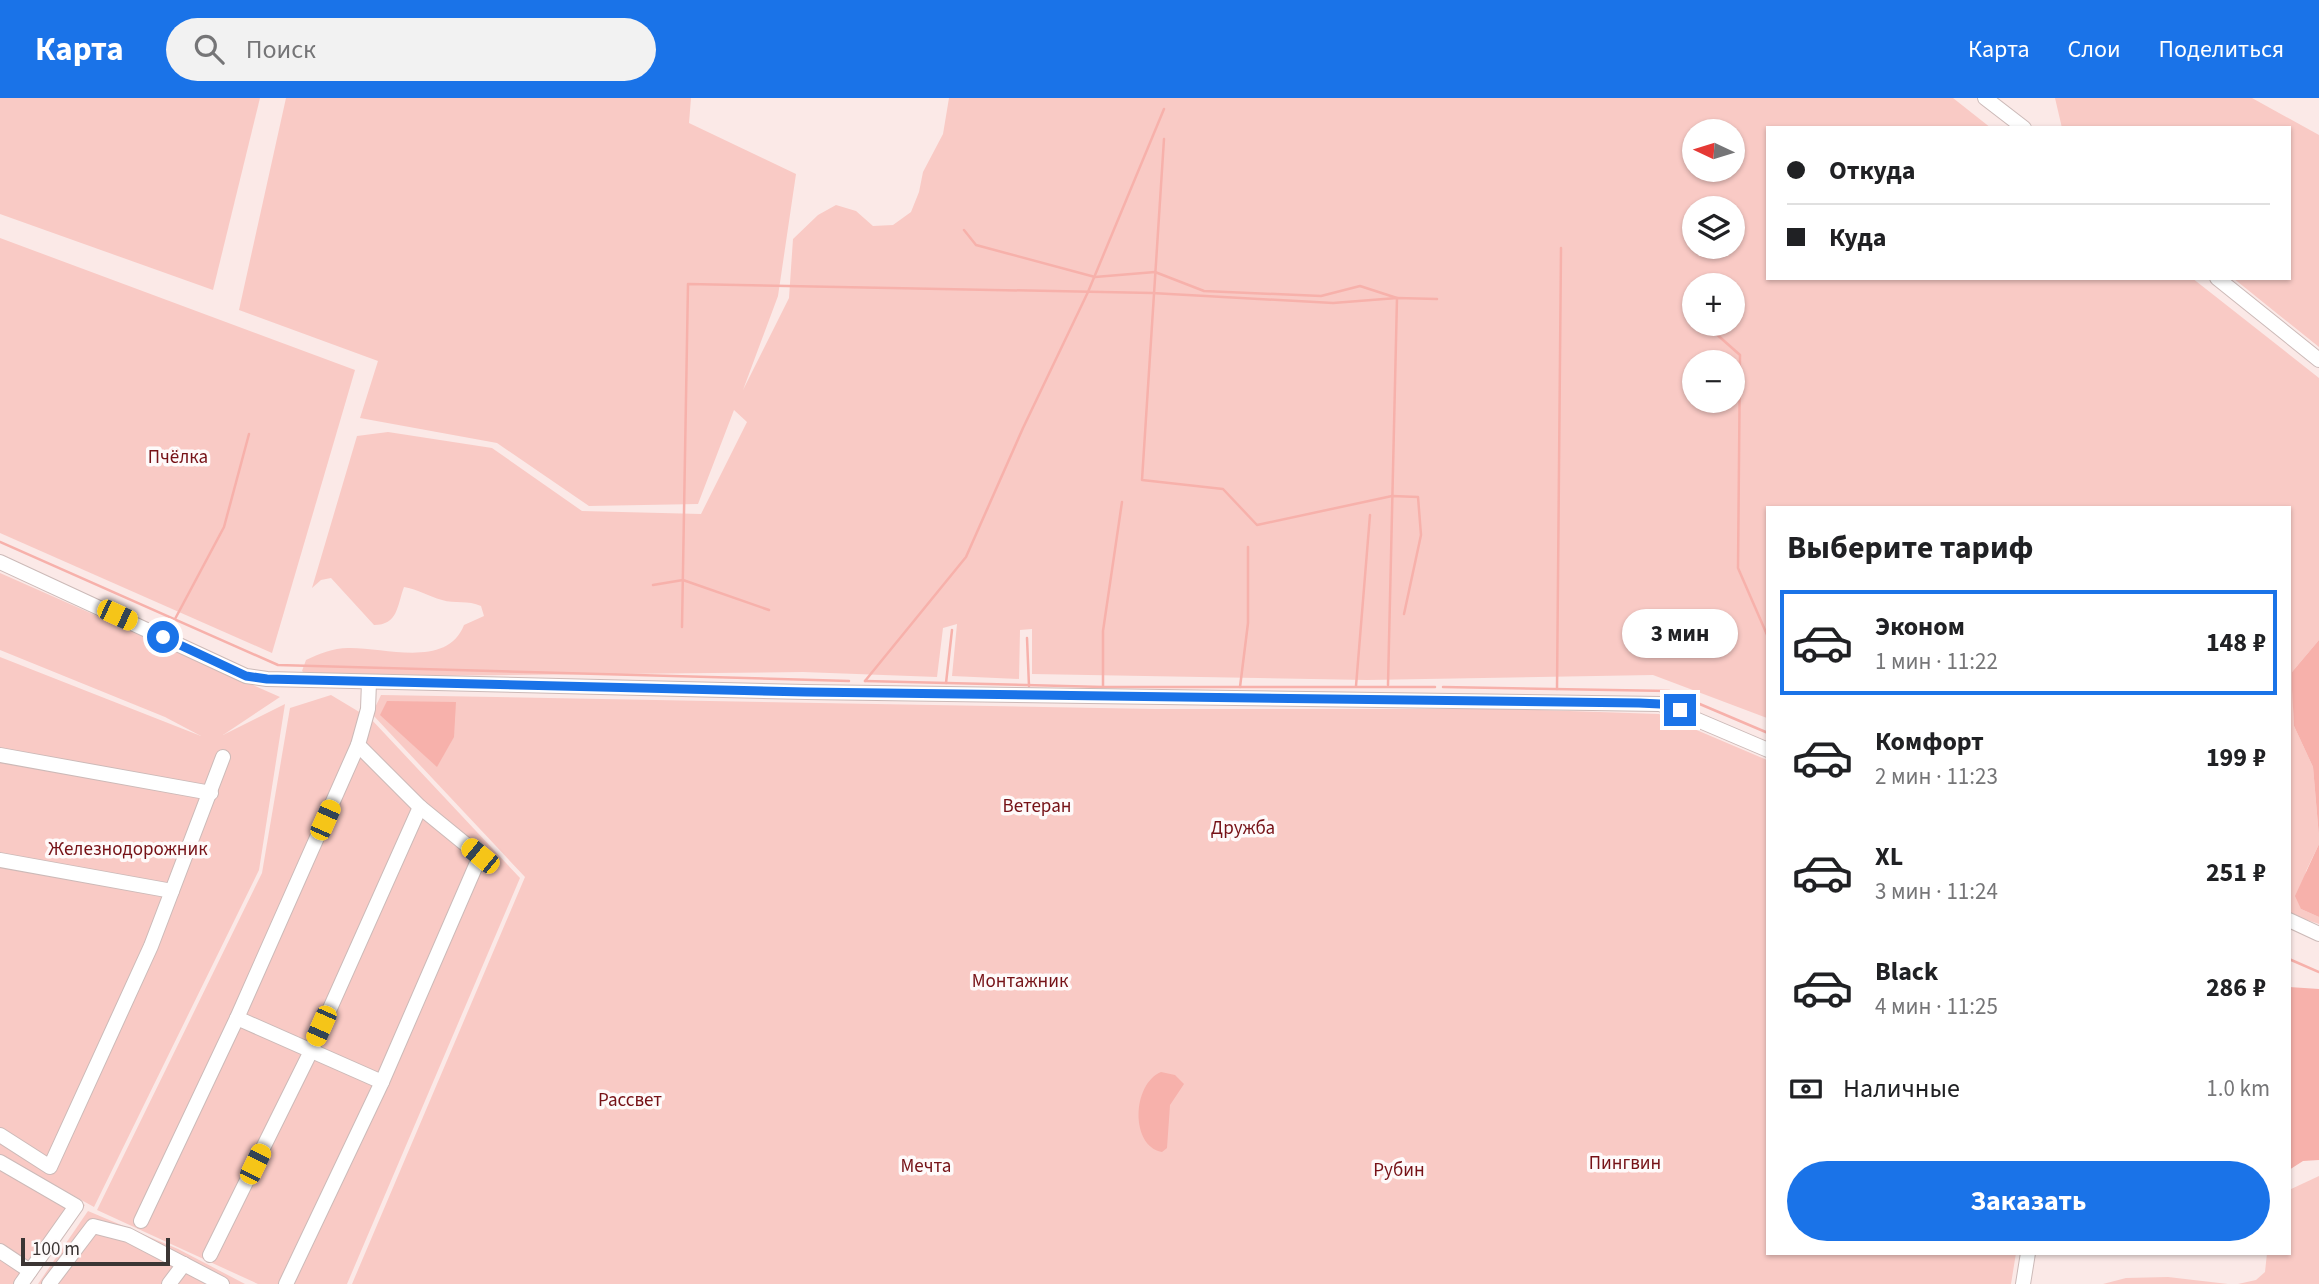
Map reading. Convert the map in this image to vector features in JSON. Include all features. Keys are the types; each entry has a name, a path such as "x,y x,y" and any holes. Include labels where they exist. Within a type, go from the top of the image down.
{"street":[{"path":"1985,98 2021,126"},
{"path":"2219,280 2319,360"},
{"path":"0,562 246,676 369,682 793,692 1660,704 1680,710 1766,749"},
{"path":"141,1221 237,1018 358,745 368,709 369,682"},
{"path":"286,1284 382,1082 480,856 420,807 358,745"},
{"path":"0,755 211,793"},
{"path":"0,1135 50,1167 151,946 223,757"},
{"path":"210,1255 310,1051 420,807"},
{"path":"0,860 172,891"},
{"path":"2291,921 2319,934"},
{"path":"237,1018 382,1082"},
{"path":"0,1162 76,1206 21,1284"},
{"path":"49,1284 93,1226 128,1235 222,1284"},
{"path":"0,1251 30,1271"},
{"path":"2023,1284 2028,1255"},
{"path":"169,1284 184,1264"}],"green space":[{"path":"0,98 260,98 213,290 0,214"},
{"path":"286,98 691,98 689,123 796,174 778,296 743,390 789,298 793,239 818,215 836,205 856,211 873,226 893,225 911,212 923,172 943,134 949,98 1953,98 1988,126 1766,126 1766,280 2195,280 2319,378 2319,640 2292,672 2294,726 2313,767 2319,837 2319,844 2306,871 2301,909 2319,917 2319,924 2291,915 2291,506 1766,506 1766,718 1653,675 1367,680 1032,674 1032,629 1020,630 1019,679 952,676 957,624 943,628 937,677 803,672 310,677 302,671 306,660 321,654 348,648 413,653 429,651 444,647 456,639 464,625 484,616 481,606 476,604 442,600 404,587 392,618 388,622 374,625 331,578 321,580 312,588 357,436 388,432 492,448 582,511 701,514 747,422 734,410 698,504 589,506 497,443 360,418 378,361 239,310"},
{"path":"2055,98 2252,98 2319,135 2319,347 2235,280 2291,280 2291,126 2062,126"},
{"name":"Пчёлка","path":"0,238 355,370 272,653 0,533"},
{"name":"Железнодорожник","path":"0,573 280,697 223,735 285,704 259,870 94,1207 0,1155 0,657 201,736 165,717 0,650"},
{"path":"331,695 371,719 520,878 347,1284 258,1284 97,1210 262,873 290,708"},
{"path":"381,695 1155,709 1509,709 1659,714 1766,760 1766,1255 2016,1255 2011,1284 352,1284 525,877 372,714"},
{"path":"0,1160 85,1205 30,1284 0,1284"},
{"path":"2319,1176 2319,1284 2238,1284 2256,1280 2265,1272 2267,1255 2291,1255 2291,1189"},
{"path":"88,1211 178,1249 245,1284 38,1284"},
{"path":"2168,1277 2228,1284 2103,1284 2126,1278"}],"shaded area":[{"path":"2319,640 2319,837 2313,767 2294,726 2292,672"},
{"path":"387,701 456,702 454,737 437,767 380,715"},
{"path":"2319,844 2319,917 2301,909 2295,896"},
{"path":"2291,987 2319,989 2319,1160 2303,1161 2291,1169"},
{"path":"1161,1072 1175,1075 1184,1084 1170,1105 1167,1148 1162,1152 1144,1139 1139,1114 1144,1089 1151,1079"}],"waterway":[{"path":"865,681 966,557 1023,428 1088,292 1164,109"},
{"path":"1164,139 1142,480 1223,489 1257,525 1392,496 1418,497 1421,535 1404,614"},
{"path":"964,230 976,245 1095,277 1155,272 1204,291 1321,296 1360,286 1397,298 1388,685"},
{"path":"1557,689 1561,248"},
{"path":"682,627 688,284 1152,293 1333,303 1397,298 1437,299"},
{"path":"1719,336 1740,355 1738,568 1766,632"},
{"path":"175,619 224,527 249,434"},
{"path":"1103,686 1103,631 1122,502"},
{"path":"1356,686 1370,515"},
{"path":"0,542 278,665 849,681"},
{"path":"1240,687 1248,623 1248,547"},
{"path":"653,585 683,580 769,610"},
{"path":"946,683 952,630"},
{"path":"1027,638 1029,686"},
{"path":"865,681 1103,687 1435,687"},
{"path":"1443,687 1669,691 1685,697"},
{"path":"1695,702 1766,732"},
{"path":"2291,960 2319,972"}],"route":[{"path":"163,637 246,676 267,679 806,692 1639,703 1660,704 1680,710"}],"park label":[{"name":"Ветеран","path":"1037,805"},
{"name":"Дружба","path":"1243,827"},
{"name":"Монтажник","path":"1020,980"},
{"name":"Рассвет","path":"630,1099"},
{"name":"Пингвин","path":"1625,1162"},
{"name":"Мечта","path":"926,1165"},
{"name":"Рубин","path":"1399,1169"}]}
